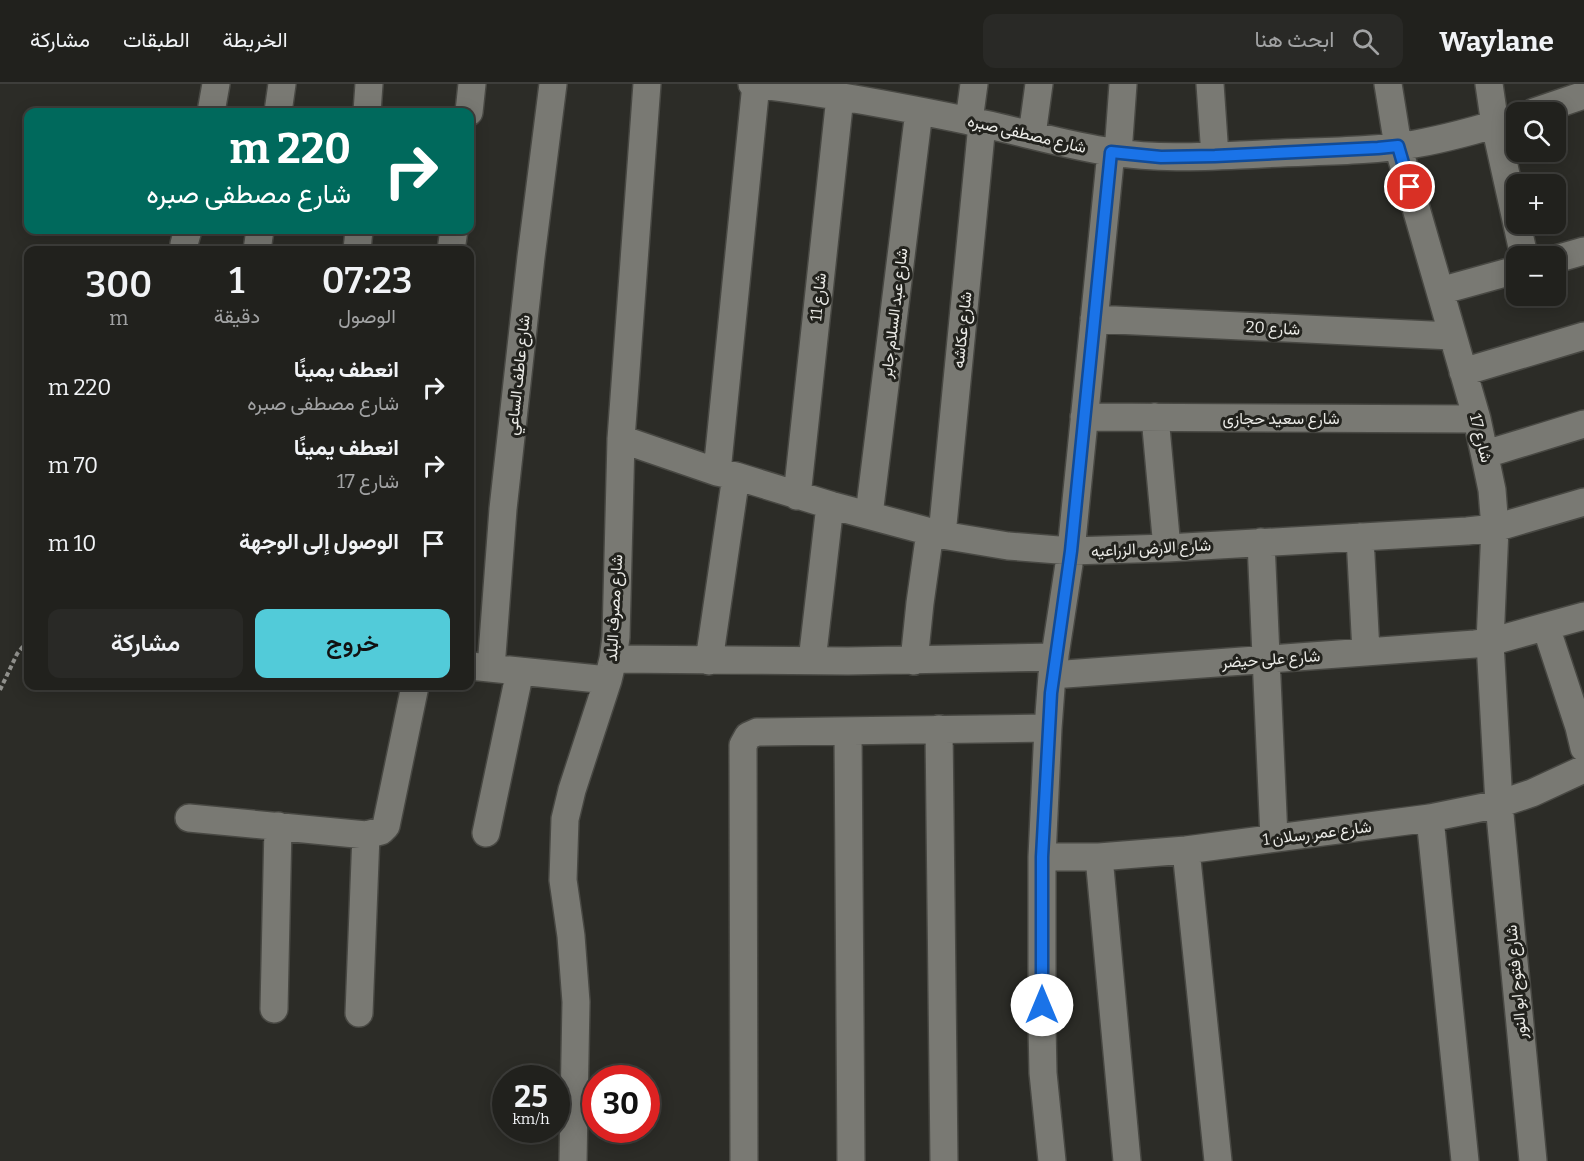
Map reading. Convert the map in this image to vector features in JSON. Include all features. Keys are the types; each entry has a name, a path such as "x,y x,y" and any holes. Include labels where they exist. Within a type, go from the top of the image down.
{"street":[{"path":"212,108 216,84"},
{"path":"279,108 282,84"},
{"path":"367,108 369,84"},
{"path":"469,108 472,84"},
{"name":"شارع عاطف الساعي","path":"480,667 504,498 553,84"},
{"name":"شارع مصرف البلد","path":"573,1161 576,1002 571,936 563,880 565,819 572,790 611,669 616,637 621,439 647,84"},
{"name":"شارع عكاشه","path":"914,661 920,603 936,534 976,123 974,84"},
{"path":"1032,135 1038,84"},
{"path":"1053,1161 1043,1073 1042,857 1048,728 1054,666 1071,551 1094,319 1123,84"},
{"path":"1210,84 1215,156"},
{"name":"شارع 17","path":"1388,84 1398,146 1477,419 1492,490 1494,528 1490,642 1499,804"},
{"path":"1489,84 1506,122"},
{"path":"709,661 762,85"},
{"name":"شارع مصطفى صبره","path":"762,85 811,88 840,97 889,95 919,111 1115,153 1161,157 1398,146 1437,140 1506,122"},
{"path":"1563,102 1584,95"},
{"name":"شارع 11","path":"797,496 840,97"},
{"name":"شارع عبد السلام جابر","path":"869,516 919,111"},
{"path":"1511,162 1523,246"},
{"path":"1566,256 1584,251"},
{"path":"1440,291 1506,273"},
{"name":"شارع 20","path":"1094,319 1452,336"},
{"path":"1463,372 1584,336"},
{"name":"شارع سعيد حجازى","path":"1084,417 1477,419"},
{"path":"1155,417 1167,548"},
{"path":"1486,454 1584,424"},
{"name":"شارع الارض الزراعيه","path":"621,439 797,496 936,534 1008,546 1071,551 1167,548 1467,531 1494,528 1584,502"},
{"path":"812,661 830,505"},
{"path":"1360,537 1366,652"},
{"path":"1261,542 1274,838"},
{"name":"شارع على حيضر","path":"480,667 520,671 611,669 709,661 914,661 1054,666 1266,660 1490,642 1584,616"},
{"path":"1546,627 1584,748"},
{"path":"486,833 520,671"},
{"path":"189,818 366,835 381,831 386,826 414,690"},
{"path":"744,1161 743,745 748,736 757,732 1048,728"},
{"path":"939,729 944,1161"},
{"path":"848,731 851,1161"},
{"name":"شارع عمر رسلان 1","path":"1042,857 1099,857 1186,850 1430,818 1499,804 1532,793 1584,769"},
{"name":"شارع فتوح ابو النور","path":"1499,804 1533,1161"},
{"path":"1430,818 1465,1161"},
{"path":"274,1009 278,826"},
{"path":"359,1013 366,835"},
{"path":"1186,850 1218,1161"},
{"path":"1099,857 1127,1161"}],"path":[{"path":"0,690 17,654 24,645"}],"route":[{"path":"1042,1005 1042,857 1052,675 1071,551 1111,152 1161,157 1215,156 1398,146 1410,187"}]}
